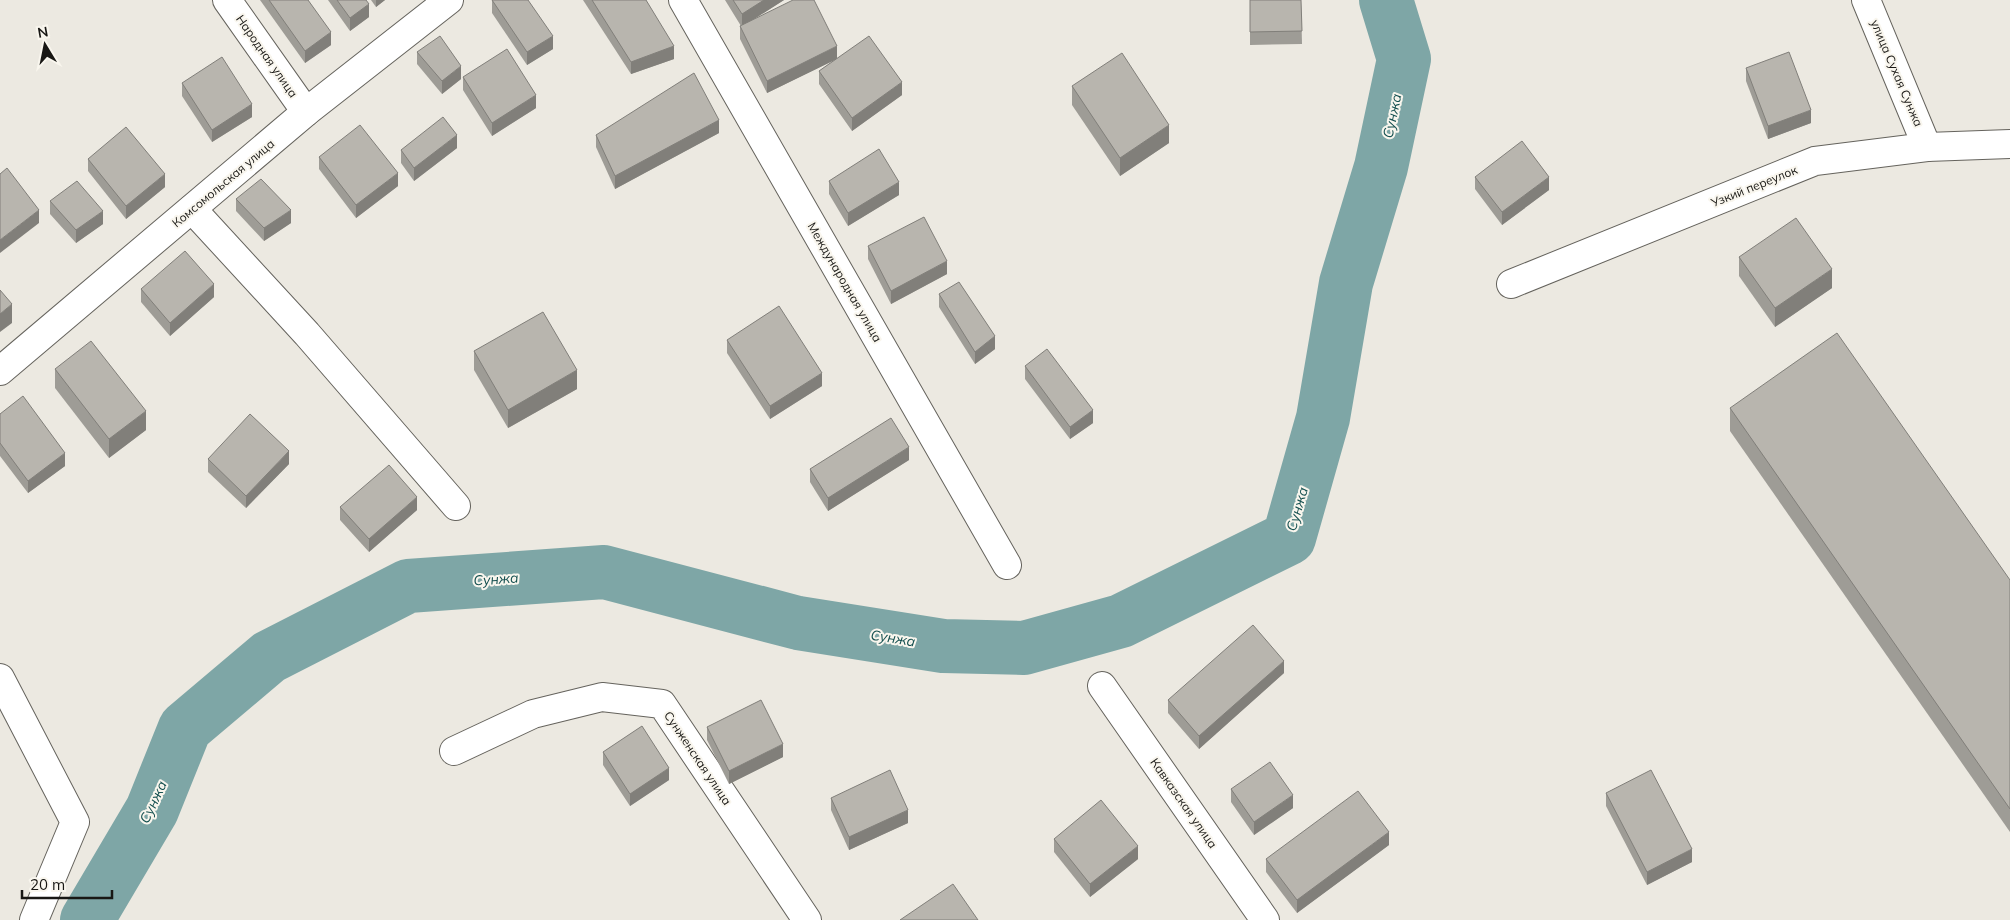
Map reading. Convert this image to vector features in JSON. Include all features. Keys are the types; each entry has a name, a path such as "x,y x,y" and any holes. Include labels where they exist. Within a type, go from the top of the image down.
{"street":[{"name":"Народная улица","path":"227,0 306,112"},
{"name":"Комсомольская улица","path":"0,371 306,112 449,0"},
{"name":"Международная улица","path":"683,0 1008,565"},
{"name":"улица Сухая Сунжа","path":"1866,0 1928,147"},
{"name":"Узкий переулок","path":"1510,284 1815,161 1928,147 2010,144"},
{"path":"192,209 307,334 456,506"},
{"path":"0,678 75,822 34,920"},
{"name":"Кавказская улица","path":"1102,686 1265,920"},
{"name":"Сунженская улица","path":"454,751 534,714 602,696 662,704 807,920"}],"building":[{"path":"269,0 308,0 331,32 305,51"},
{"path":"337,0 366,0 369,4 350,18"},
{"path":"492,0 528,0 553,36 527,52"},
{"path":"592,0 646,0 674,46 631,62"},
{"path":"733,0 764,0 742,14"},
{"path":"793,0 814,0 837,46 767,81 740,26"},
{"path":"1250,0 1301,0 1302,31 1250,32"},
{"path":"440,36 461,66 442,81 417,52"},
{"path":"869,36 902,82 852,118 819,71"},
{"path":"507,49 536,95 492,123 463,77"},
{"path":"1789,52 1811,110 1768,126 1746,68"},
{"path":"1122,53 1169,125 1120,158 1072,86"},
{"path":"222,57 252,104 212,130 182,83"},
{"path":"694,73 719,120 615,176 596,135"},
{"path":"443,117 457,135 414,168 401,150"},
{"path":"360,125 398,173 356,205 319,157"},
{"path":"126,127 165,174 126,206 88,159"},
{"path":"1522,141 1549,177 1502,212 1475,177"},
{"path":"879,149 899,182 848,213 829,181"},
{"path":"7,168 39,210 0,240 0,174"},
{"path":"261,179 291,210 264,228 236,199"},
{"path":"77,181 103,211 76,230 50,201"},
{"path":"924,217 947,261 891,291 868,246"},
{"path":"1796,218 1832,269 1775,308 1739,257"},
{"path":"185,251 214,284 170,323 141,289"},
{"path":"959,282 995,336 975,352 939,294"},
{"path":"0,290 12,304 0,314"},
{"path":"779,306 822,373 770,406 727,340"},
{"path":"543,312 577,370 508,410 474,351"},
{"path":"1837,333 2010,580 2010,809 1730,408"},
{"path":"91,341 146,411 109,439 55,369"},
{"path":"1047,349 1093,410 1070,427 1025,366"},
{"path":"23,396 65,453 28,481 0,443 0,414"},
{"path":"250,414 289,451 246,496 208,459"},
{"path":"891,418 909,447 828,498 810,469"},
{"path":"389,465 417,497 369,539 340,507"},
{"path":"1253,625 1284,661 1199,736 1168,700"},
{"path":"761,700 783,744 729,771 707,727"},
{"path":"642,726 669,768 630,794 603,752"},
{"path":"1270,762 1293,795 1254,822 1231,789"},
{"path":"890,770 908,810 849,837 831,798"},
{"path":"1651,770 1692,849 1647,872 1606,793"},
{"path":"1358,791 1389,832 1297,900 1266,859"},
{"path":"1101,800 1138,846 1090,884 1054,839"},
{"path":"953,884 978,920 900,920"}],"waterway":[{"name":"Сунжа","path":"87,920 152,810 185,728 269,657 408,586 604,572 798,623 943,646 1024,648 1121,621 1289,538 1323,418 1346,283 1381,167 1404,59 1386,0"}]}
